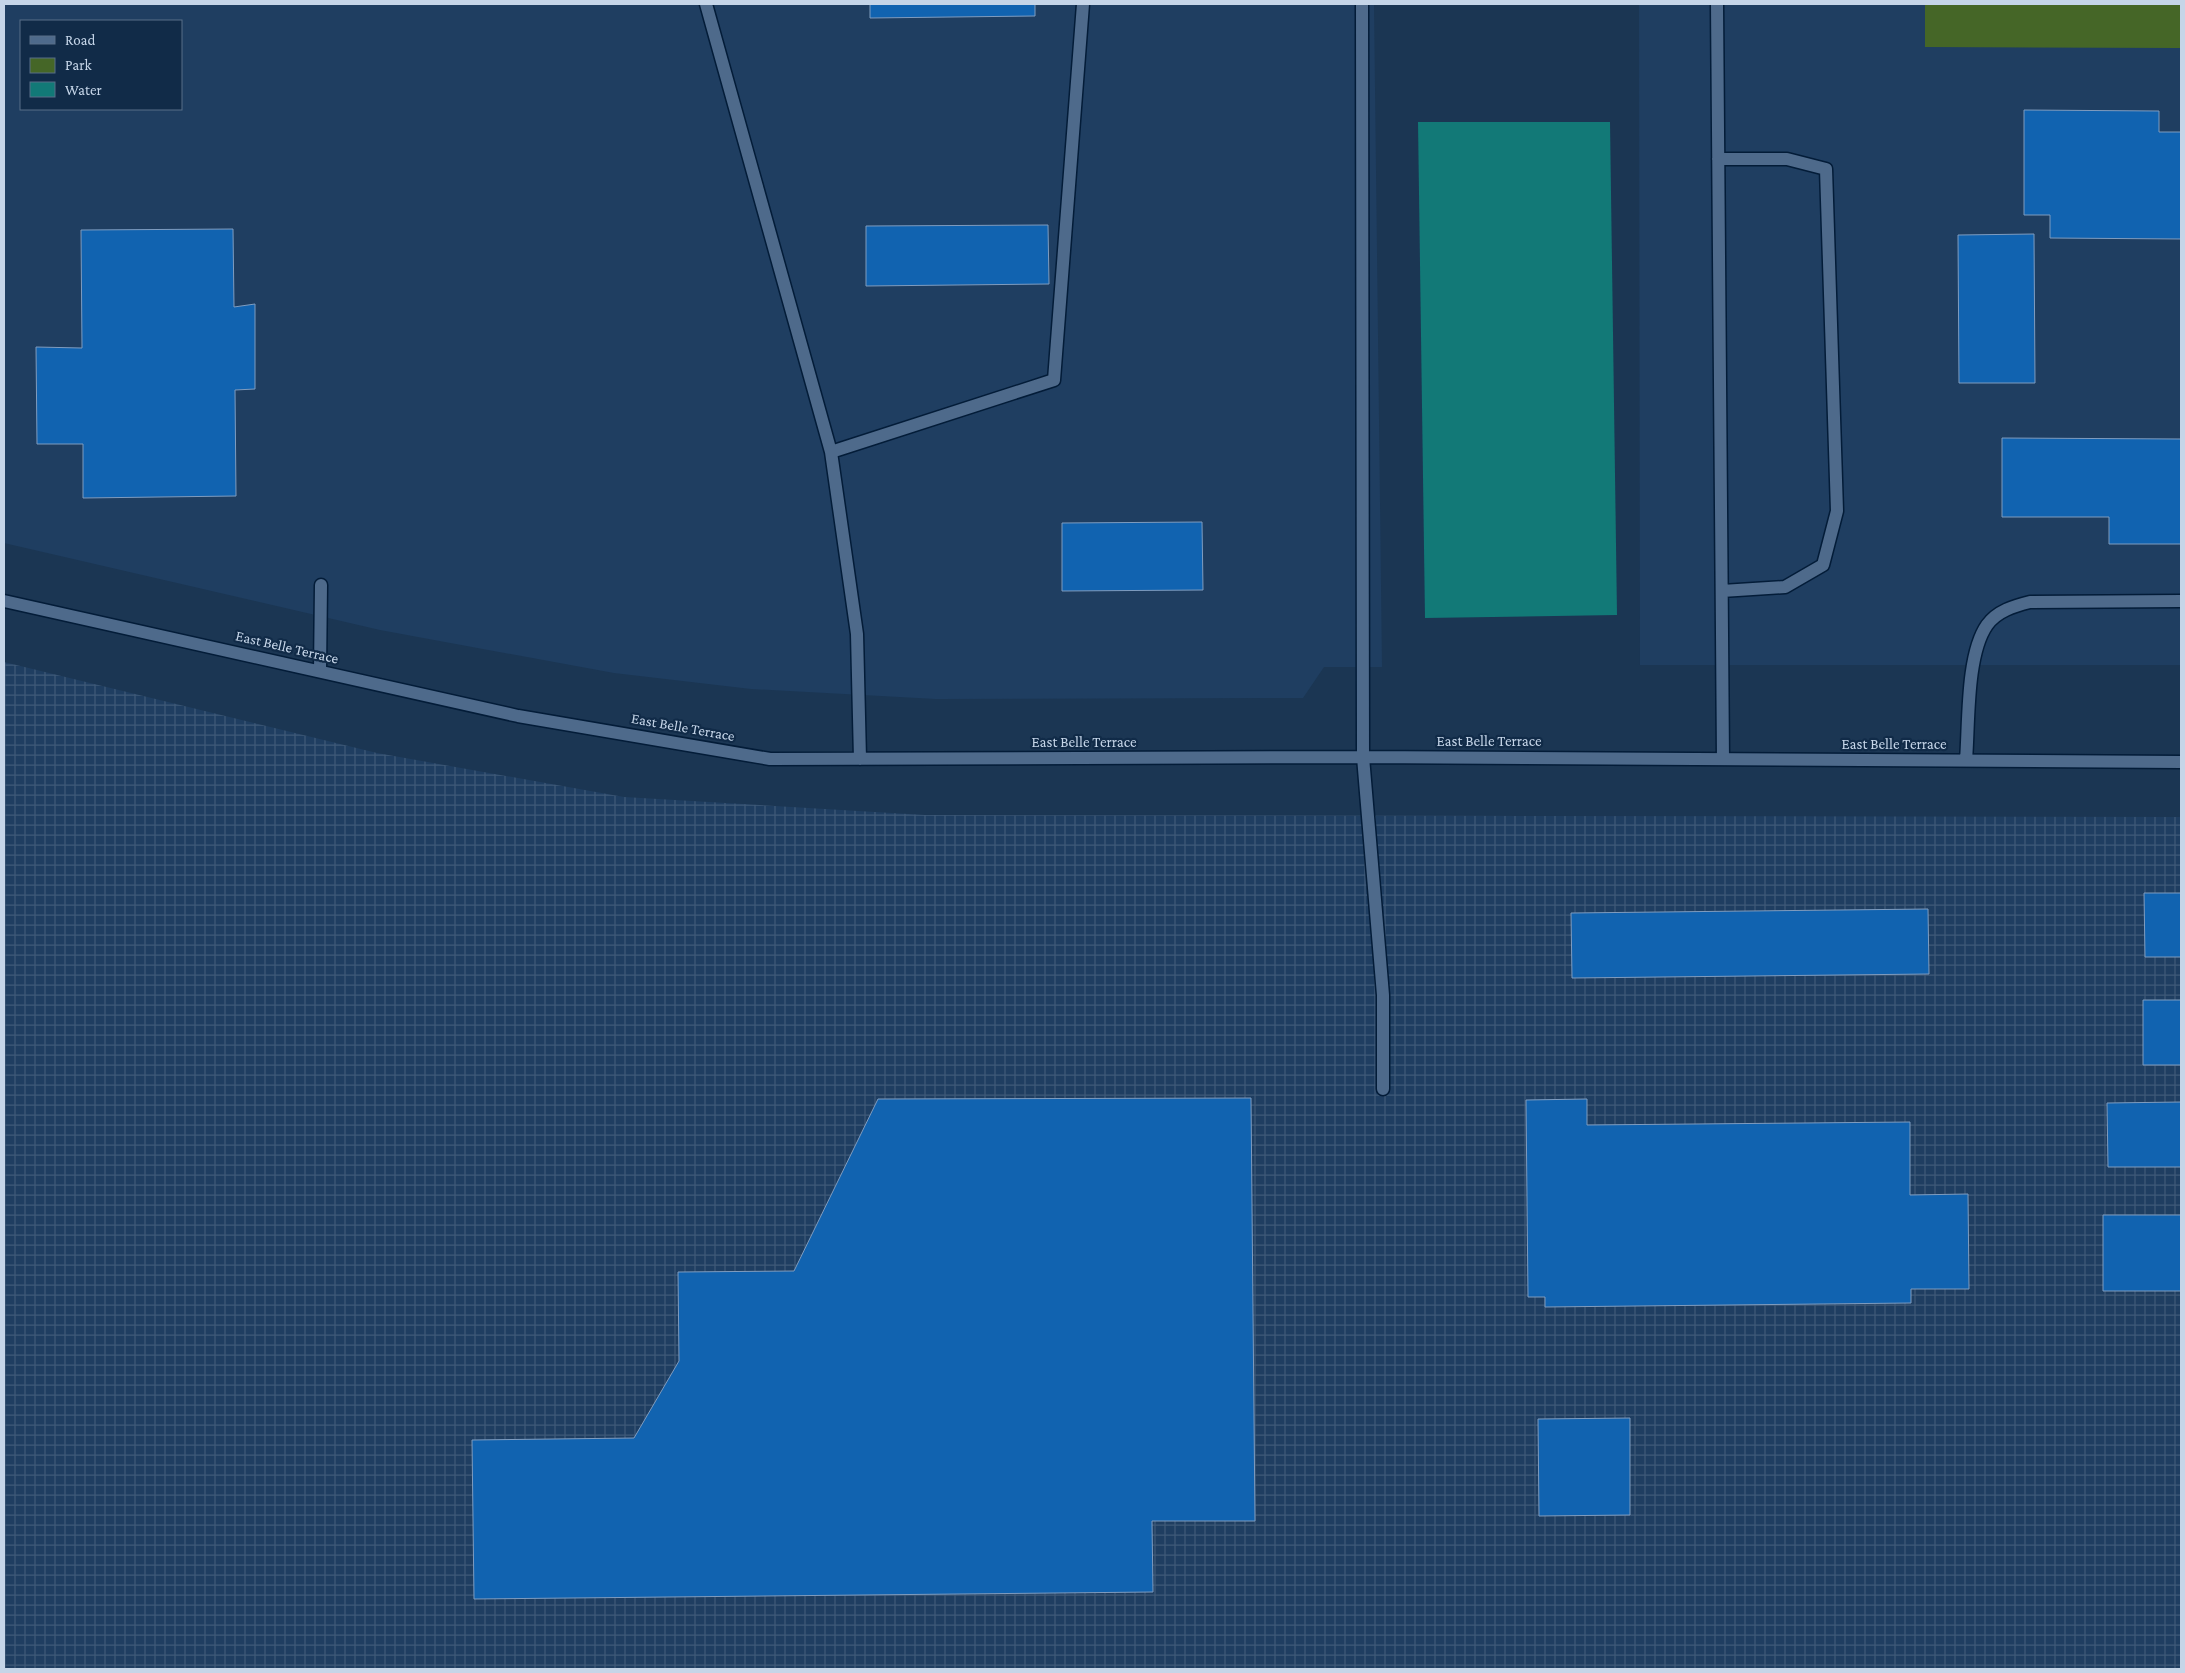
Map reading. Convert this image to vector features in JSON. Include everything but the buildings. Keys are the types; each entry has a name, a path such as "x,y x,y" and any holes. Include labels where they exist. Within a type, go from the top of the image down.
{"street":[{"path":"706,4 831,452 857,634 860,759"},
{"path":"831,452 1054,380 1082,4"},
{"path":"1362,4 1363,757 1382,995 1383,1089"},
{"path":"1718,4 1722,759"},
{"path":"1718,159 1787,159 1826,169 1837,511 1823,565 1785,587 1722,591"},
{"path":"320,671 321,585"},
{"name":"East Belle Terrace","path":"4,601 518,716 770,759 1363,757 2181,762"},
{"path":"1966,760 1972,674 1977,646 1988,624 2007,608 2030,602 2181,601"}],"shaded area":[{"path":"4,4 1374,4 1382,667 1324,667 1303,698 936,699 751,689 614,673 380,630 4,543"},
{"path":"1639,4 2181,4 2181,665 1640,665"},
{"path":"4,662 377,753 624,797 925,815 2181,817 2181,1669 4,1669"}],"green space":[{"path":"1925,4 2181,4 2181,48 1925,47"}],"water":[{"path":"1418,122 1610,122 1617,615 1425,618"}]}
